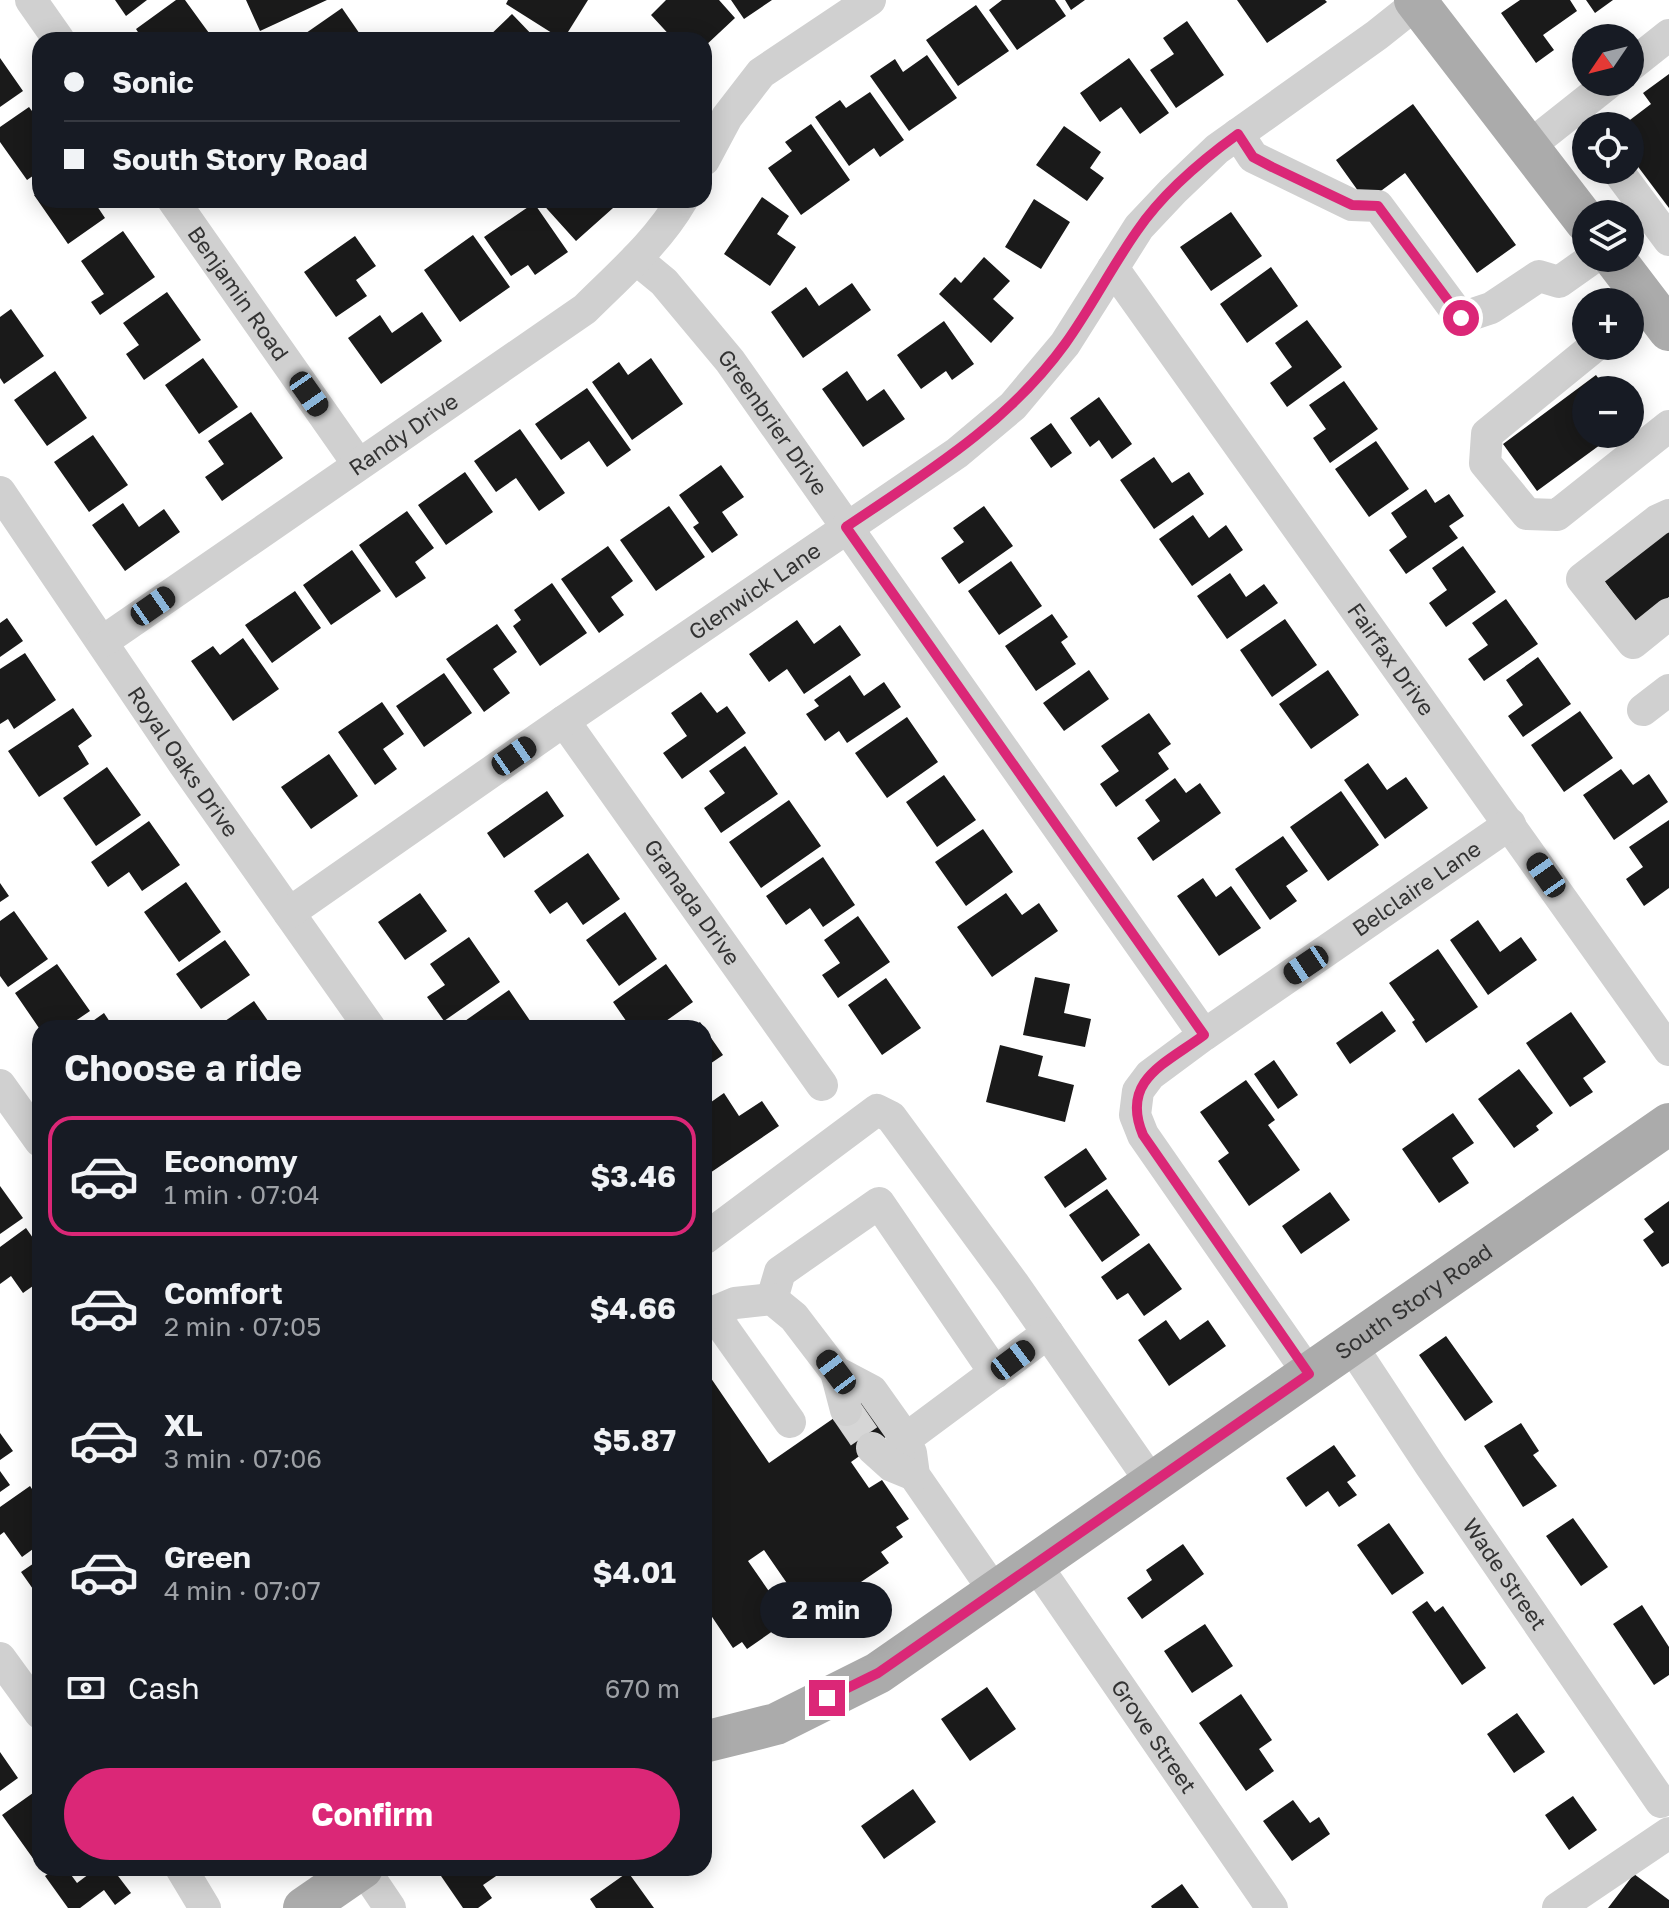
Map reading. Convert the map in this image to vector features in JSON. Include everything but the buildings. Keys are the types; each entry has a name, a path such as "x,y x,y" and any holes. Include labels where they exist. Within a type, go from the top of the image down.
{"main road":[{"path":"1418,1 1572,204"},
{"path":"1622,272 1649,316"},
{"name":"South Story Road","path":"712,1740 776,1724 878,1673 1669,1124"},
{"path":"304,1908 350,1876"}],"street":[{"path":"31,0 53,32"},
{"path":"712,145 727,117 761,73 870,0"},
{"name":"Glenwick Lane","path":"289,913 957,453 1013,406 1065,344 1139,227 1173,191 1217,149 1377,35 1418,1"},
{"path":"1644,55 1669,35"},
{"path":"1586,112 1599,96"},
{"path":"1528,147 1572,124"},
{"path":"1238,134 1253,157 1352,205 1378,206 1461,318 1491,308 1539,276 1559,282 1573,272"},
{"path":"1627,184 1669,240"},
{"name":"Benjamin Road","path":"179,208 358,464"},
{"name":"Randy Drive","path":"102,642 585,309 636,259 678,208"},
{"name":"Greenbrier Drive","path":"636,259 664,282 730,361 1204,1035"},
{"name":"Fairfax Drive","path":"1113,268 1669,1050"},
{"path":"1578,360 1487,434 1485,463 1527,514 1557,515 1669,426"},
{"name":"Royal Oaks Drive","path":"0,492 364,1020"},
{"path":"1669,515 1658,520 1582,579 1633,643 1669,614"},
{"path":"1643,710 1669,690"},
{"name":"Granada Drive","path":"564,721 822,1085"},
{"name":"Belclaire Lane","path":"1204,1035 1510,824"},
{"path":"1204,1035 1150,1075 1138,1091 1135,1115 1143,1135 1309,1374"},
{"path":"0,1085 32,1130"},
{"path":"712,1233 877,1110 891,1117 1048,1333 1152,1483"},
{"path":"772,1299 780,1272 879,1203 995,1373"},
{"path":"712,1312 735,1303 772,1299 794,1317 836,1372 846,1410"},
{"path":"712,1319 790,1422"},
{"path":"904,1440 1048,1333"},
{"name":"Wade Street","path":"1351,1345 1661,1802"},
{"path":"836,1372 872,1391 911,1453 914,1475 995,1592"},
{"path":"872,1448 892,1466 914,1475"},
{"name":"Grove Street","path":"1036,1565 1272,1908"},
{"path":"0,1658 32,1702"},
{"path":"1558,1908 1669,1833"},
{"path":"186,1876 205,1908"},
{"path":"368,1876 390,1908"}],"tunnel":[{"path":"846,1410 872,1448"}],"route":[{"path":"827,1698 878,1673 1309,1374 1143,1135 1135,1115 1138,1091 1150,1075 1204,1035 846,527 957,453 1013,406 1065,344 1139,227 1217,149 1238,134 1253,157 1272,167 1352,205 1378,206 1461,318"}]}
